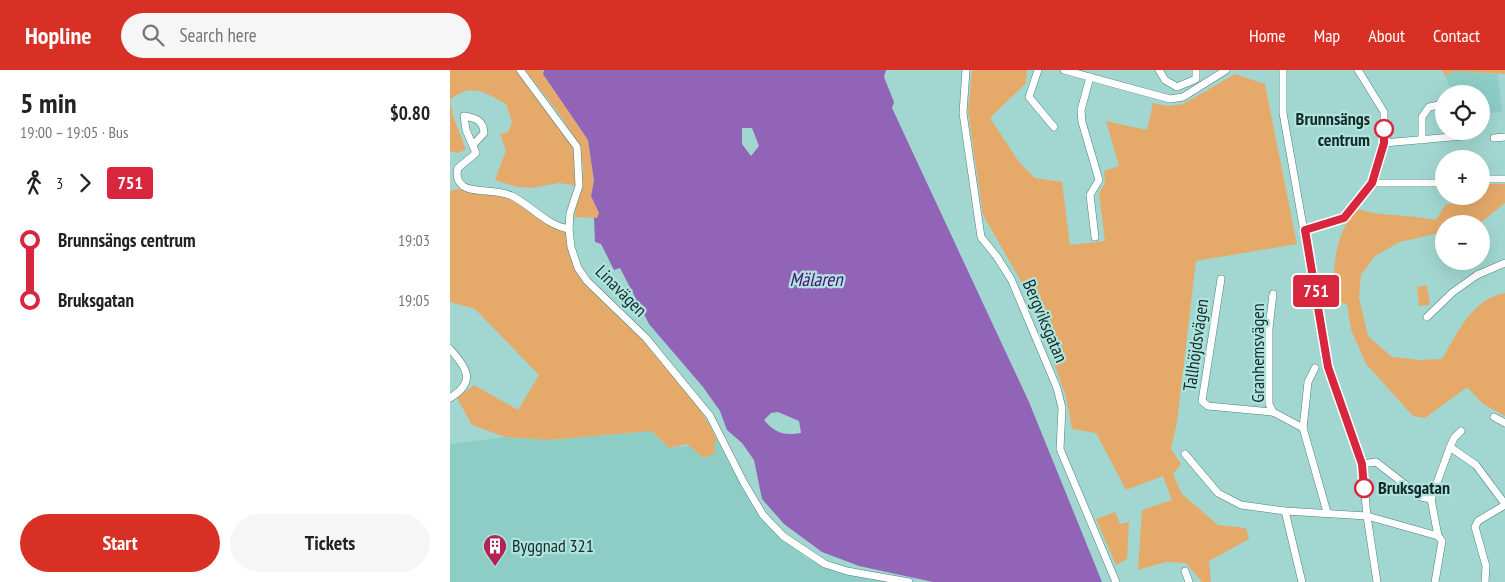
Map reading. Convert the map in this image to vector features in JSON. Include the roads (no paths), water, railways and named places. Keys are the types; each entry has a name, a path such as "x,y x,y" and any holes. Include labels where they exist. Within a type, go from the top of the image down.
{"street":[{"name":"Linavägen","path":"520,70 577,147 579,186 570,213 569,229 574,259 587,282 646,338 710,416 752,499 763,515 784,536 825,564 847,571 909,582"},
{"name":"Bergviksgatan","path":"966,70 963,113 981,237 998,257 1011,279 1057,388 1062,408 1060,449 1116,582"},
{"path":"1038,70 1029,97 1054,127"},
{"path":"1067,70 1170,99 1183,97 1226,70"},
{"path":"1159,70 1165,80 1177,86 1196,79 1196,70"},
{"path":"1283,70 1283,113 1328,367 1362,464 1367,516 1377,582"},
{"path":"1305,230 1344,218 1372,183 1384,143 1384,112 1358,70"},
{"path":"1090,77 1081,110 1082,122 1099,180 1090,195 1095,237"},
{"path":"1422,140 1422,117 1429,107 1435,106"},
{"path":"1494,138 1505,137"},
{"path":"1384,143 1435,139"},
{"path":"473,144 476,153 453,171 458,181 464,186 493,190 512,196 553,225 569,229"},
{"path":"1490,179 1505,179"},
{"path":"1372,183 1435,183"},
{"path":"1427,317 1453,292 1477,275 1505,263"},
{"name":"Tallhöjdsvägen","path":"1221,279 1202,401 1208,406 1273,412 1303,428"},
{"name":"Granhemsvägen","path":"1273,412 1269,404 1269,328 1274,294"},
{"path":"450,349 464,368 468,380 465,388 453,397 450,387"},
{"path":"1315,368 1308,382 1303,428 1327,512"},
{"path":"1494,417 1505,423"},
{"path":"1435,582 1442,541 1438,536 1431,499 1450,447 1454,438 1461,430"},
{"path":"1450,447 1476,465 1505,504 1476,524 1486,566 1485,582"},
{"path":"1185,454 1218,493 1242,505 1285,511 1327,512 1367,516 1438,536"},
{"path":"1362,464 1376,462 1421,497 1431,499"},
{"path":"1285,511 1302,582"},
{"path":"1185,571 1189,582"}],"water":[{"name":"Mälaren","path":"544,70 886,70 884,77 894,102 892,108 1029,402 1102,582 933,582 859,566 822,552 784,524 762,499 754,460 742,443 727,430 720,411 703,387 649,324 620,268 614,270 601,244 595,242 594,218 597,218 599,213 591,196 594,181 588,140 543,74","holes":["742,128 752,128 759,146 751,156 742,144","778,412 799,421 801,433 785,434 776,431 764,420 771,413"]}],"place":[{"name":"Brunnsängs centrum","path":"1384,129"},
{"name":"Bruksgatan","path":"1364,488"},
{"name":"Byggnad 321","path":"495,567"}]}
